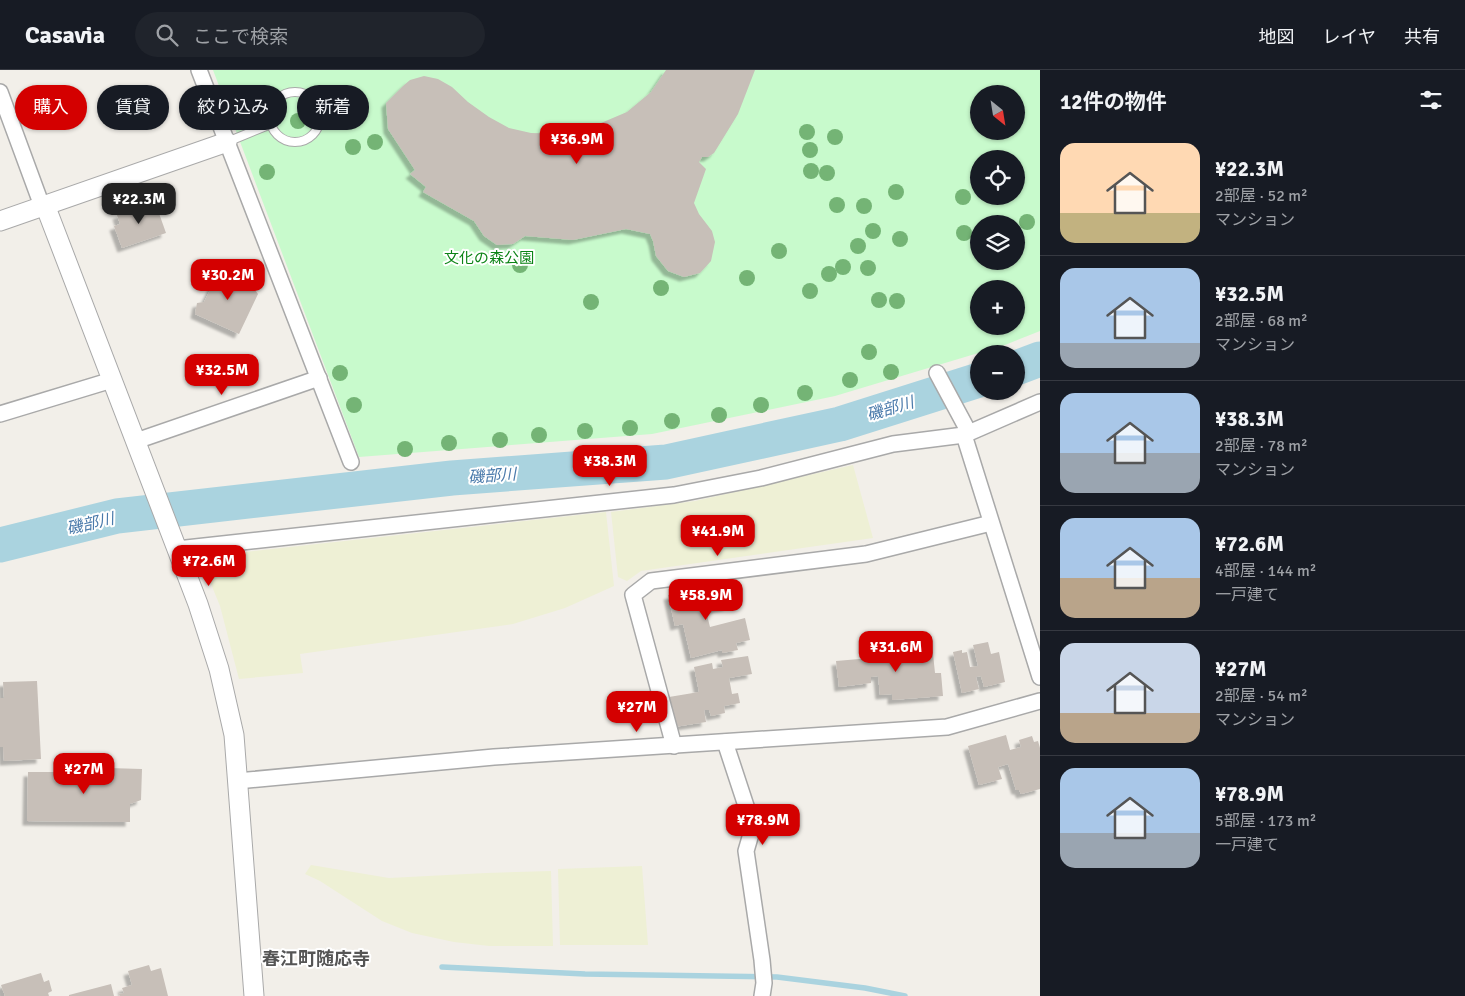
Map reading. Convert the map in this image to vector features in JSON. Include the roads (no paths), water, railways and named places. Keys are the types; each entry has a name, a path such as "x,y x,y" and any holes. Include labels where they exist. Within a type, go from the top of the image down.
{"street":[{"path":"199,70 352,462"},
{"path":"0,92 198,604 219,669 234,736 254,996"},
{"path":"0,221 227,142"},
{"path":"937,374 964,430 991,523 1040,677"},
{"path":"136,442 319,378"},
{"path":"0,414 112,380"},
{"path":"177,549 674,495 761,478 893,444 964,430 1040,402"},
{"path":"674,746 633,595 651,580 866,554 991,523"},
{"path":"237,781 494,757 947,727 1040,701"},
{"path":"725,742 753,827 746,850 762,960 763,990"}],"lane":[{"path":"297,91 307,94 315,100 320,108 321,120 317,131 309,139 298,142 286,141 277,134 271,124 270,114 273,105 279,97 288,92 297,91"},
{"path":"227,142 256,130"}],"waterway":[{"name":"磯部川","path":"1025,365 1040,359"},
{"name":"磯部川","path":"0,545 117,516 452,478 666,462 840,424 970,383"},
{"path":"442,967 585,974 777,977 865,988 905,996"}],"district":[{"name":"春江町随応寺","path":"316,959"}],"park label":[{"name":"文化の森公園","path":"489,258"}]}
